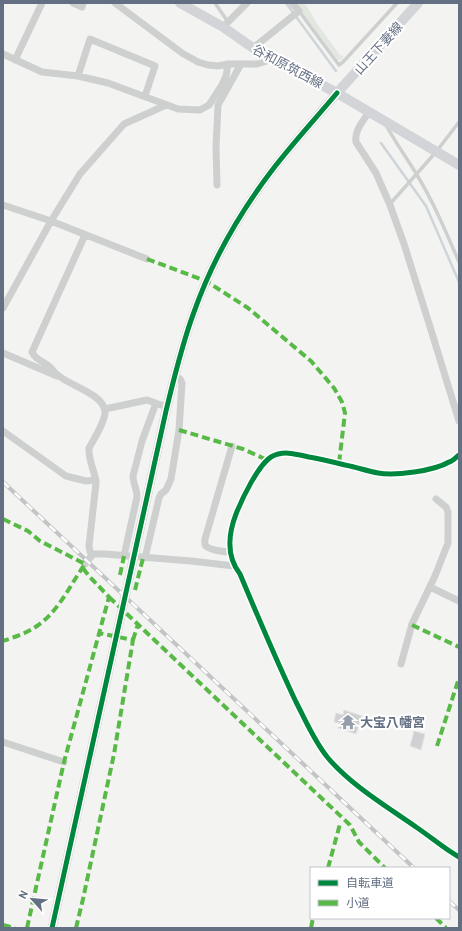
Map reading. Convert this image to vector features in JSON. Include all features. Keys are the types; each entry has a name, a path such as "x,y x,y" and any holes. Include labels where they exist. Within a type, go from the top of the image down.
{"main road":[{"name":"谷和原筑西線","path":"180,3 225,24 253,48 337,93 459,166"},
{"name":"山王下妻線","path":"337,93 418,3"}],"street":[{"path":"15,60 42,3"},
{"path":"74,3 82,7 84,3"},
{"path":"115,3 182,53 208,65 218,66 228,64 257,64 273,60"},
{"path":"225,24 247,3"},
{"path":"253,48 299,11 292,3"},
{"path":"78,76 90,39 155,66 145,96"},
{"path":"3,54 42,72 78,76 108,83 178,109 200,110 209,105 222,85 226,76 228,64"},
{"path":"217,185 216,147 218,105 241,64"},
{"path":"52,928 174,376 187,332 199,298 221,251 252,198 272,170 337,93"},
{"path":"3,308 51,221 80,174 124,124 166,105"},
{"path":"369,112 357,130 355,137 356,142 376,173 390,205 422,301 459,421"},
{"path":"3,205 51,221 85,236 147,259"},
{"path":"27,363 85,236"},
{"path":"32,352 35,359 50,366 59,377"},
{"path":"3,353 59,377 86,391 101,402 105,409 104,416 89,448 90,459 96,480 96,490 88,546 90,552 93,554 191,561 234,566"},
{"path":"145,558 159,498 166,490 171,478 179,430 182,383 180,379 174,376"},
{"path":"105,409 147,400 167,407"},
{"path":"124,556 137,497 133,476 142,442 156,403"},
{"path":"3,430 66,476 86,481 96,480"},
{"path":"230,552 207,547 205,544 232,446"},
{"path":"459,455 450,462 433,469 392,474 379,473 293,454 283,453 276,455 267,460 261,467 238,508 230,533 230,552 234,566 240,574 278,666 313,735 328,757 344,773 388,809 459,857"},
{"path":"401,664 412,624 430,587 448,543 448,512 446,507 436,499"},
{"path":"85,564 93,554"},
{"path":"430,587 459,601"},
{"path":"3,742 64,762"}],"lane":[{"path":"214,3 225,24"},
{"path":"299,11 339,65 397,3"},
{"path":"383,121 438,212 459,262"},
{"path":"390,205 436,152 459,122"}],"shaded area":[{"path":"295,3 303,3 306,5 318,25 340,55 344,56 341,60 338,60"}],"building":[{"name":"大宝八幡宮","path":"344,710 362,716 356,734 338,728 339,723 334,722 336,713 343,715"},
{"path":"414,731 425,734 421,750 410,746"}],"waterway":[{"path":"286,3 336,71"},
{"path":"381,143 426,206 459,282"}],"railway":[{"path":"3,482 413,867"},
{"path":"450,902 459,910"}],"marked path":[{"path":"147,259 206,281 248,308 311,361 334,388 342,402 345,413 339,463"},
{"path":"179,430 243,449 267,460"},
{"path":"3,519 28,531 40,541 85,564 64,597 45,620 29,631 3,641"},
{"path":"120,575 124,556"},
{"path":"135,590 143,558"},
{"path":"27,928 64,762 109,597 82,567"},
{"path":"109,597 350,825 359,842 384,867"},
{"path":"133,640 138,624"},
{"path":"412,625 459,647"},
{"path":"76,928 114,754 133,640 99,633"},
{"path":"437,746 459,678"},
{"path":"328,867 340,824"},
{"path":"311,928 313,919"},
{"path":"437,919 446,928"},
{"path":"3,925 15,928"}],"cycle path":[{"path":"52,928 166,411 178,361 190,324 209,274 249,202 281,159 337,93"},
{"path":"459,455 453,460 434,468 394,474 378,473 294,454 285,453 276,455 266,461 246,491 233,522 230,537 230,553 232,560 240,574 281,670 318,745 337,768 358,787 459,857"}],"place":[{"name":"大宝八幡宮","path":"348,722"}]}
